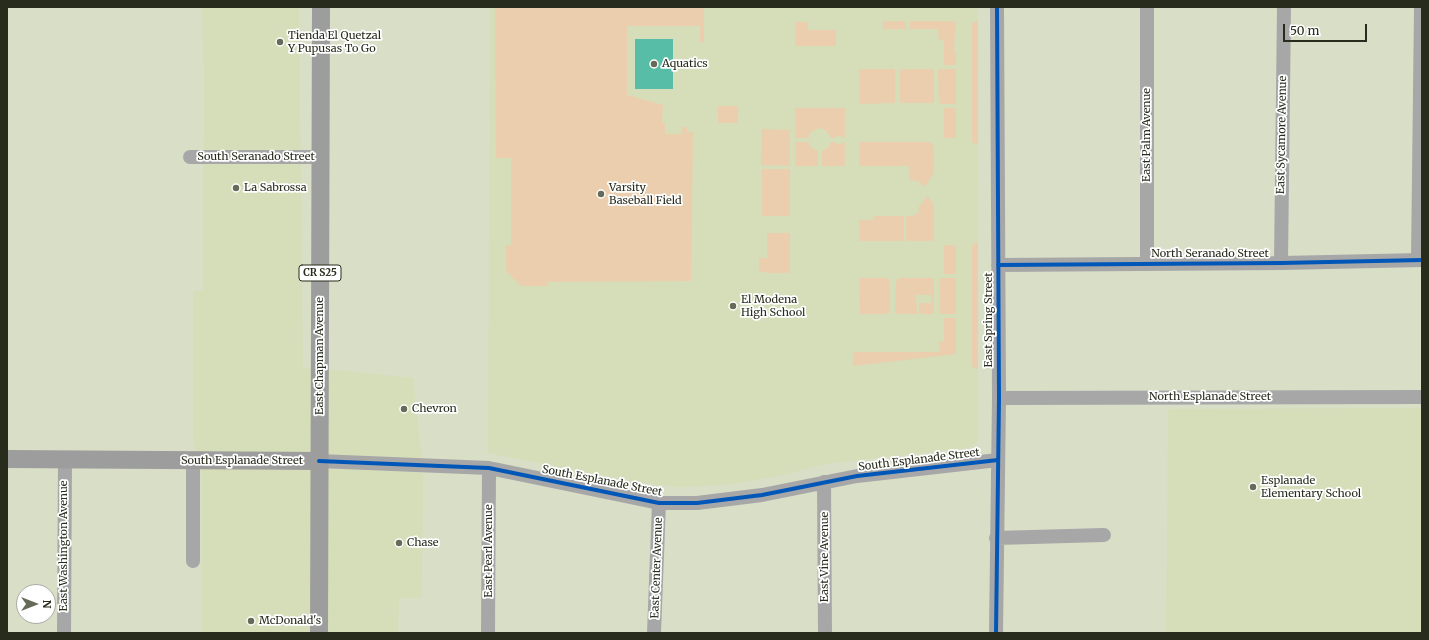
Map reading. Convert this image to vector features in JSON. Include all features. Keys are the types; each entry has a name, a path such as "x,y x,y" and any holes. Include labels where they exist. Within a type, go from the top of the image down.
{"main road":[{"name":"East Chapman Avenue","path":"319,633 321,7"},
{"name":"South Esplanade Street","path":"7,460 319,461"}],"street":[{"name":"East Spring Street","path":"996,633 998,460 997,7"},
{"name":"East Palm Avenue","path":"1147,264 1148,7"},
{"name":"East Sycamore Avenue","path":"1281,263 1284,7"},
{"path":"1420,260 1421,7"},
{"name":"South Seranado Street","path":"190,157 321,157"},
{"name":"North Seranado Street","path":"998,265 1281,263 1420,260"},
{"name":"North Esplanade Street","path":"998,398 1422,397"},
{"name":"East Washington Avenue","path":"64,633 65,460"},
{"path":"193,460 193,561"},
{"name":"South Esplanade Street","path":"319,461 489,468 659,503 697,503 748,497 857,476 998,460"},
{"name":"East Pearl Avenue","path":"488,633 489,468"},
{"name":"East Vine Avenue","path":"824,482 825,633"},
{"name":"East Center Avenue","path":"654,633 659,503"},
{"path":"996,538 1104,536"}],"shaded area":[{"path":"202,7 299,7 303,368 413,378 423,480 422,598 399,598 398,633 202,633 202,479 193,440 193,291 203,290 204,74"},
{"name":"El Modena High School","path":"490,7 978,7 978,439 972,447 825,464 779,476 731,484 690,487 641,483 488,453"},
{"name":"Varsity Baseball Field","path":"495,7 704,7 704,42 700,42 700,26 627,26 627,95 663,105 662,123 665,123 665,134 682,134 682,127 687,127 687,132 693,132 691,281 548,282 547,286 521,286 506,271 506,246 511,245 511,158 496,158"},
{"path":"883,21 906,21 906,29 883,29"},
{"path":"910,21 956,21 954,49 956,52 956,65 944,65 944,41 939,40 938,29 910,29"},
{"path":"978,21 978,144 975,144 972,142 972,24 973,22"},
{"path":"795,22 808,22 808,30 836,30 836,46 795,46"},
{"path":"859,69 895,69 895,103 859,104"},
{"path":"900,69 934,69 934,103 900,103"},
{"path":"938,69 956,69 956,104 939,104"},
{"path":"718,106 738,106 738,123 718,123"},
{"path":"795,108 845,108 845,137 837,136 835,138 831,138 826,130 818,128 811,132 808,138 795,138"},
{"path":"944,108 956,108 956,138 944,138"},
{"path":"762,129 790,130 790,166 761,165"},
{"path":"795,142 808,142 813,149 818,151 818,166 795,166"},
{"path":"831,142 835,142 837,144 841,144 843,142 845,143 845,166 822,166 822,151 829,147"},
{"path":"859,142 930,142 934,146 934,172 925,187 918,181 909,180 909,166 859,166"},
{"path":"762,169 790,169 790,216 762,216"},
{"path":"927,196 932,202 934,209 934,241 906,241 906,216 913,216 920,213 918,208"},
{"path":"873,216 904,216 904,241 859,241 859,220 873,220"},
{"path":"767,233 790,233 790,273 759,272 759,258 767,258"},
{"path":"978,243 978,369 973,368 972,365 972,245"},
{"path":"944,245 956,245 956,274 944,274"},
{"path":"859,278 888,278 890,282 890,311 888,314 860,314"},
{"path":"898,278 934,278 934,314 919,314 919,303 931,303 931,295 916,295 917,314 897,314 895,311 896,282"},
{"path":"939,278 956,278 956,314 939,314"},
{"path":"944,318 956,318 956,354 853,366 853,352 939,352 939,341 944,341"},
{"name":"Esplanade Elementary School","path":"1422,408 1422,633 1166,633 1168,409"}],"water":[{"name":"Aquatics","path":"635,39 673,39 673,89 635,89"}],"cycle path":[{"path":"996,633 999,398 997,7"},
{"path":"998,265 1281,263 1422,260"},
{"path":"319,461 489,468 659,503 697,503 762,495 857,476 998,460"}],"place":[{"name":"Tienda El Quetzal Y Pupusas To Go","path":"280,42"},
{"name":"Aquatics","path":"654,64"},
{"name":"La Sabrossa","path":"236,188"},
{"name":"Varsity Baseball Field","path":"601,194"},
{"name":"El Modena High School","path":"733,306"},
{"name":"Chevron","path":"404,409"},
{"name":"Esplanade Elementary School","path":"1253,487"},
{"name":"Chase","path":"399,543"},
{"name":"McDonald's","path":"251,621"}]}
